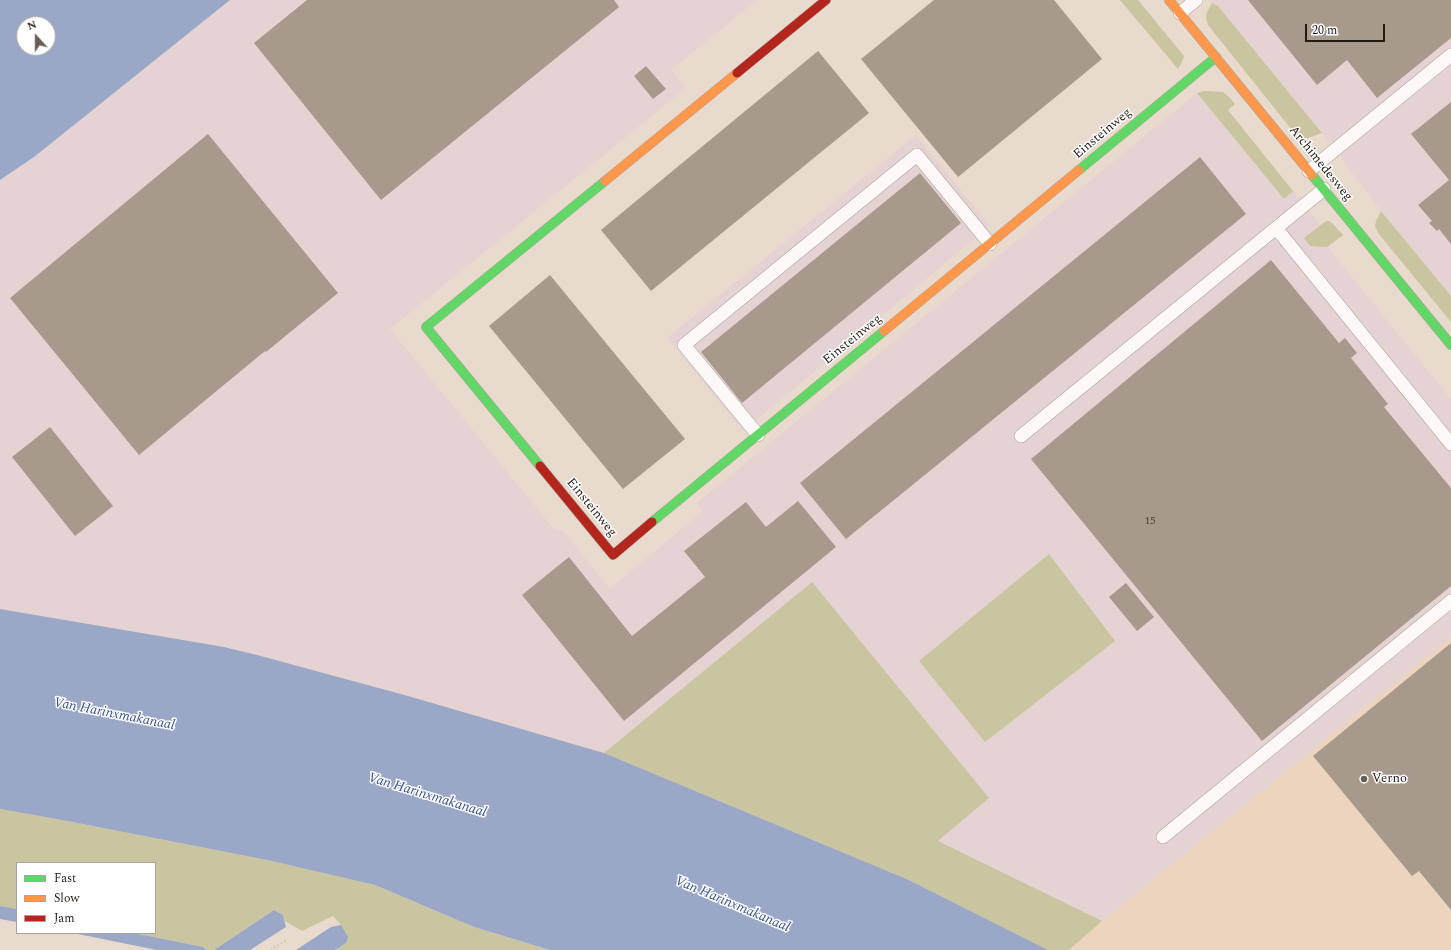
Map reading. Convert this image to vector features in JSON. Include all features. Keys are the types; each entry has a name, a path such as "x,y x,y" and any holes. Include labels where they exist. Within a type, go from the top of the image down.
{"street":[{"name":"Einsteinweg","path":"826,0 426,327 613,555 1216,58"},
{"name":"Archimedesweg","path":"1169,0 1451,345"}],"lane":[{"path":"1180,13 1196,0"},
{"path":"1309,171 1451,55"},
{"path":"758,435 684,345 690,340 917,155 990,244"},
{"path":"1021,436 1324,189"},
{"path":"1276,228 1451,444"},
{"path":"1163,837 1451,601"}],"path":[{"path":"271,950 288,939"}],"shaded area":[{"path":"230,0 757,0 671,70 686,88 390,329 553,528 563,531 610,589 703,511 697,503 698,502 1197,93 1284,199 1293,191 1335,242 1328,248 1451,399 1451,637 1102,921 1069,950 1048,950 909,880 604,753 408,696 261,656 0,609 0,180 34,157"},
{"path":"1120,0 1138,0 1184,56 1178,69"},
{"path":"1209,0 1451,0 1451,296 1381,211 1322,133 1218,6"},
{"path":"1212,3 1218,6 1322,133 1308,138 1301,138 1295,134 1208,25 1206,18 1207,12"},
{"path":"1204,91 1223,92 1235,104 1228,110 1293,191 1284,199 1197,93"},
{"path":"916,135 990,226 743,431 667,338"},
{"path":"1381,211 1451,296 1451,322 1378,233 1375,226"},
{"path":"1326,221 1333,224 1343,235 1327,247 1310,246 1304,238"},
{"path":"1049,554 1115,641 985,742 919,661"},
{"path":"812,582 989,798 938,841 1102,921 1069,950 1048,950 909,880 604,753"},
{"name":"Verno","path":"1451,637 1451,950 1069,950 1102,921"},
{"path":"0,809 267,860 375,885 474,927 550,950 335,950 346,943 341,925 333,916 302,931 285,921 283,915 274,910 214,950 207,950 203,947 139,934 156,934 156,862 16,862 16,909 0,906"}],"water":[{"path":"0,0 230,0 34,157 0,180"},
{"name":"Van Harinxmakanaal","path":"0,609 224,647 408,696 604,753 909,880 1048,950 550,950 474,927 375,885 267,860 0,809"},
{"path":"0,906 16,909 16,922 0,919"},
{"path":"274,910 283,915 286,927 250,950 214,950"},
{"path":"341,925 348,937 346,943 335,950 296,950 331,927"},
{"path":"78,934 139,934 203,947 207,950 157,950"}],"building":[{"path":"307,0 614,0 619,7 381,200 254,43"},
{"path":"934,0 1054,0 1102,59 958,177 861,59"},
{"path":"1248,0 1451,0 1451,38 1377,98 1347,60 1317,85"},
{"path":"818,51 869,113 651,291 601,230"},
{"path":"646,66 666,89 653,99 634,76"},
{"path":"1451,102 1451,244 1439,229 1437,231 1429,223 1432,221 1418,205 1449,180 1411,134"},
{"path":"208,134 338,293 139,455 10,298"},
{"path":"1200,157 1246,214 846,539 800,483"},
{"path":"920,173 961,223 742,403 701,352"},
{"path":"1271,260 1339,343 1345,338 1357,353 1351,358 1388,404 1384,407 1451,488 1451,586 1262,741 1031,459"},
{"path":"550,275 685,439 623,489 489,326"},
{"path":"50,427 113,506 75,536 12,457"},
{"path":"798,501 836,547 624,721 522,595 569,557 632,636 705,577 684,551 746,502 766,527"},
{"path":"1126,583 1154,617 1137,631 1109,597"},
{"path":"1451,643 1451,910 1419,871 1412,876 1313,756"}],"traffic: fast":[{"path":"1079,170 1216,57"},
{"path":"1312,175 1451,345"},
{"path":"540,466 426,327 605,181"},
{"path":"652,522 884,331"}],"traffic: slow":[{"path":"1169,0 1312,175"},
{"path":"605,181 737,73"},
{"path":"884,331 1079,170"}],"traffic: jam":[{"path":"737,73 826,0"},
{"path":"540,466 613,555 652,522"}],"place":[{"name":"Verno","path":"1364,779"}]}
